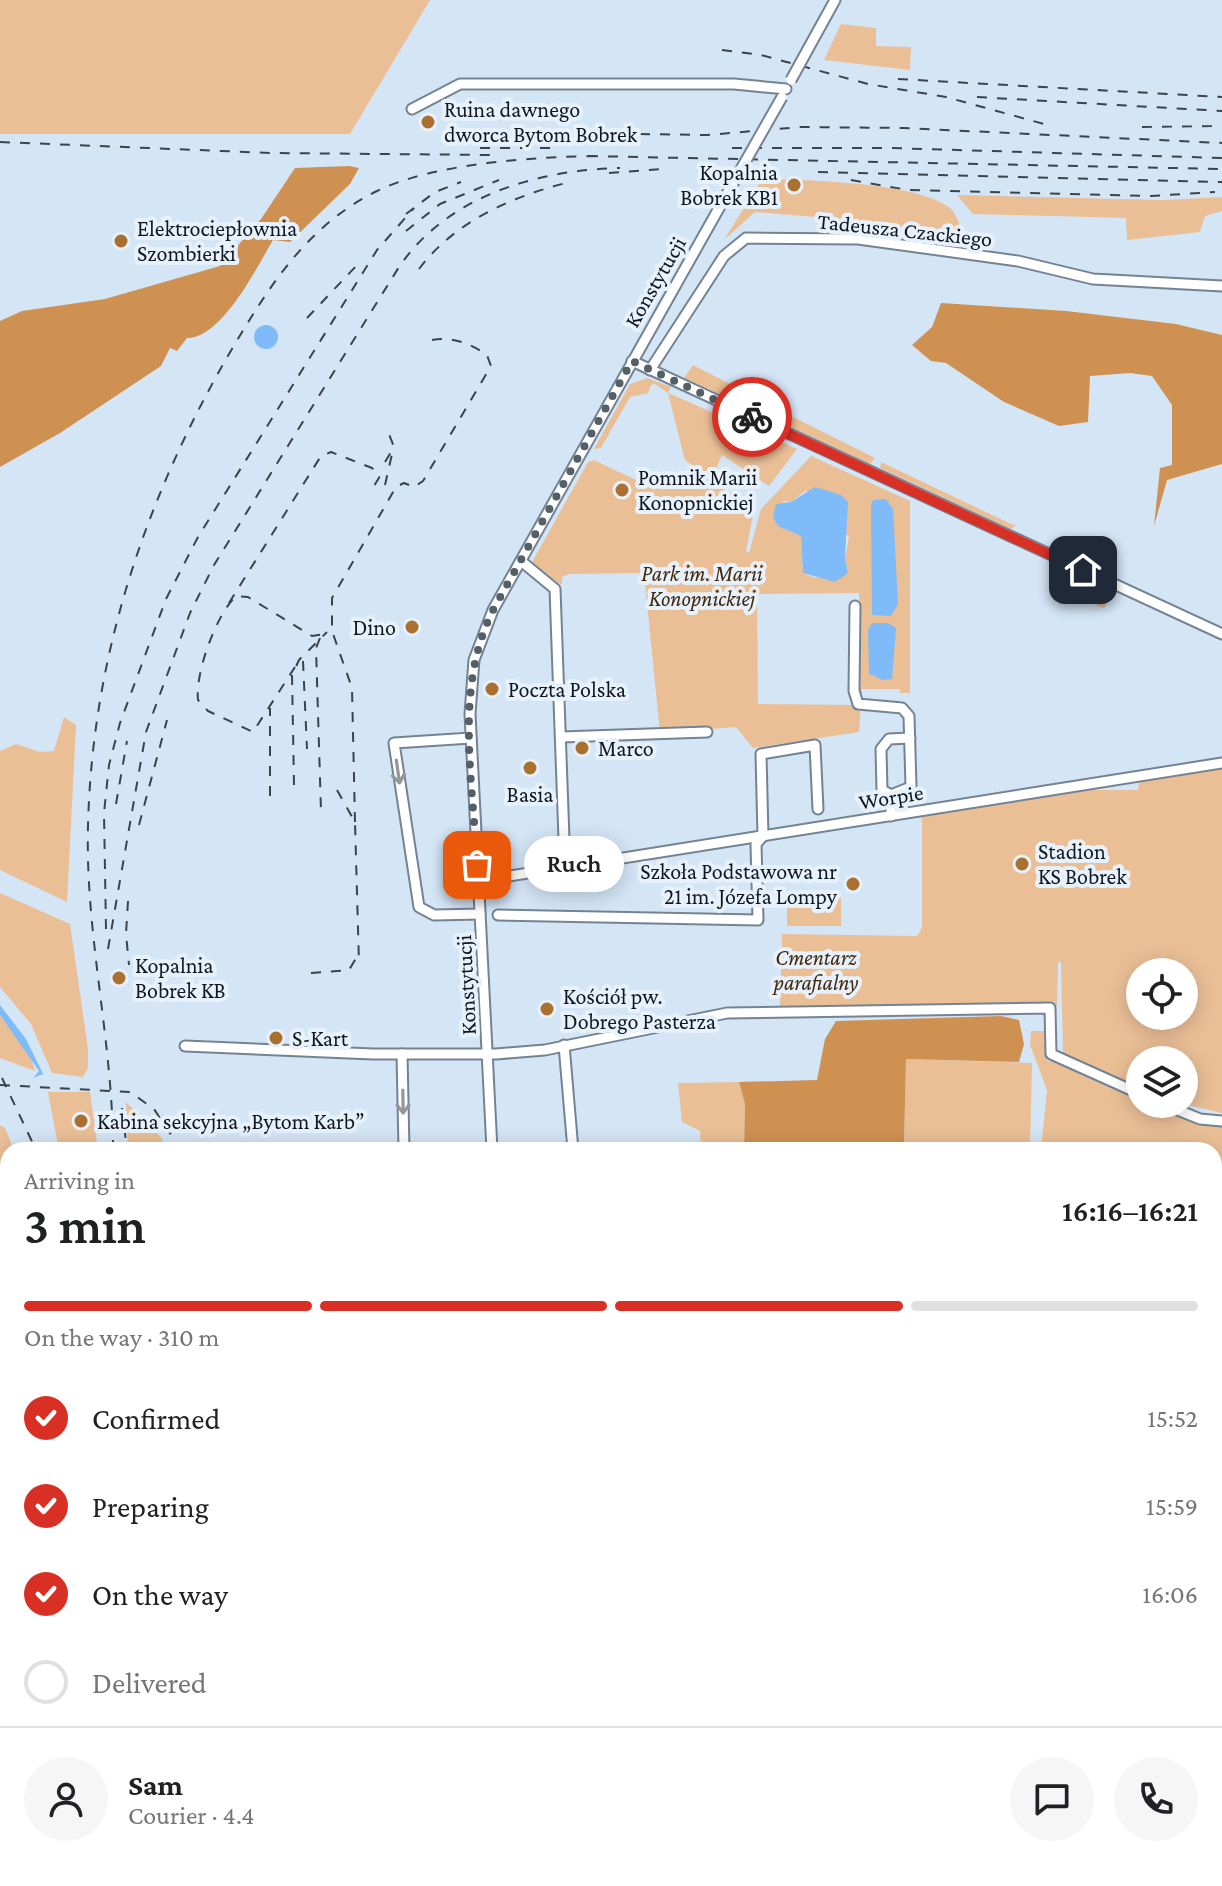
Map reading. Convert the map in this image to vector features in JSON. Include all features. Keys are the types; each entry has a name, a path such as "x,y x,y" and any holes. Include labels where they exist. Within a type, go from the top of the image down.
{"street":[{"name":"Konstytucji","path":"492,1142 471,738 470,682 478,646 521,561 835,0"},
{"path":"412,109 460,84 734,84 786,88"},
{"name":"Tadeusza Czackiego","path":"650,370 724,256 746,238 858,239 1018,261 1093,279 1222,286"},
{"path":"632,361 1222,634"},
{"path":"521,561 555,589 565,867"},
{"path":"855,606 854,691 858,704 902,708 909,716 911,787 891,795"},
{"path":"561,737 707,732"},
{"path":"471,738 394,743 419,907 434,915 480,914"},
{"path":"891,795 882,790 881,749 889,739 910,738"},
{"path":"498,915 758,920 756,844 763,836 761,754 815,745 818,809"},
{"name":"Worpie","path":"478,881 1222,763"},
{"path":"891,795 891,816"},
{"path":"185,1046 487,1054 564,1045 727,1013 1050,1008 1051,1054 1126,1088"},
{"path":"564,1045 572,1142"},
{"path":"402,1054 404,1142"},
{"path":"1198,1118 1222,1121"}],"green space":[{"path":"0,0 430,0 350,134 0,134"},
{"path":"841,24 876,28 876,46 911,47 910,70 824,60"},
{"path":"762,179 861,184 914,193 951,209 960,225 952,247 838,234 828,218 755,212 724,240"},
{"path":"957,195 1162,200 1222,197 1222,211 1205,216 1200,232 1127,240 1126,218 973,214"},
{"path":"693,365 773,406 767,415 684,378"},
{"path":"647,378 671,387 668,393 655,384 651,385 648,393 630,397 601,448 594,449 630,384"},
{"name":"Park im. Marii Konopnickiej","path":"668,393 797,449 769,486 722,455 710,482 755,505 746,551 749,553 761,509 811,456 910,501 910,693 900,693 900,689 862,689 859,732 753,748 736,727 660,733 644,573 569,574 562,577 562,585 531,564 588,462 594,460 646,485 652,477 685,489 699,470 685,460","holes":["806,490 849,537 845,558 848,573 815,578 803,573 801,536 785,529 783,501 791,502","859,593 858,705 758,704 757,594"]},
{"path":"779,410 875,458 870,464 776,420"},
{"path":"881,462 1016,525 1011,529 880,468"},
{"path":"1067,570 1113,592 1104,608 1096,605 1099,597 1066,582 1063,589 1060,587"},
{"path":"64,717 76,725 67,902 0,870 0,751 16,744 40,752 54,751"},
{"name":"Cmentarz parafialny","path":"1222,768 1222,1113 1198,1107 1198,1046 1126,1046 1126,1082 1063,1053 1061,962 1058,962 1057,1006 780,1008 782,934 917,936 922,928 922,816 1081,790 1138,790 1139,781"},
{"path":"0,893 70,924 88,1049 88,1068 83,1077 52,1073 31,1024 0,987"},
{"path":"787,896 841,897 841,926 787,926"},
{"path":"0,1015 31,1059 35,1071 0,1058"},
{"path":"1031,1031 1044,1031 1047,1061 1059,1062 1126,1091 1126,1118 1195,1118 1222,1123 1222,1142 1042,1142 1047,1090 1030,1045"},
{"path":"906,1059 1032,1063 1030,1142 904,1142"},
{"path":"739,1082 745,1103 744,1142 701,1142 700,1131 682,1122 678,1083"},
{"path":"48,1092 90,1092 97,1142 57,1142"},
{"path":"126,1102 163,1142 128,1142"},
{"path":"0,1125 5,1128 11,1142 0,1142"}],"shaded area":[{"path":"295,168 359,168 350,184 290,242 273,240 237,299 213,326 200,335 187,338 177,351 170,348 161,366 60,433 0,467 0,321 22,311 105,299 220,266 261,219"},
{"path":"941,303 1066,311 1176,324 1222,335 1222,464 1167,480 1154,526 1160,468 1172,465 1172,405 1152,376 1130,373 1090,376 1088,422 1059,426 1004,402 946,363 931,361 912,345 932,327"},
{"path":"1001,1016 1019,1020 1024,1044 1019,1062 906,1059 904,1142 744,1142 745,1104 739,1082 817,1080 825,1039 836,1021"}],"water":[{"path":"266,325 275,328 278,337 275,346 266,349 257,346 254,337 257,328"},
{"path":"815,487 841,495 848,502 845,558 848,573 835,582 803,573 801,536 778,526 773,517 776,504 791,502"},
{"path":"886,499 893,509 898,604 891,616 872,615 871,505 873,500"},
{"path":"872,623 888,623 896,628 892,679 883,680 869,674 868,630"},
{"path":"0,1005 26,1039 43,1074 33,1078 39,1071 0,1015"}],"railway":[{"path":"722,50 761,55 868,84 946,97 1044,124"},
{"path":"898,79 1222,97"},
{"path":"977,97 1222,111"},
{"path":"1142,127 1222,126"},
{"path":"640,134 707,135 800,127 903,128 1222,143"},
{"path":"0,142 271,153 492,155"},
{"path":"480,148 560,148"},
{"path":"732,148 890,148 1222,158"},
{"path":"588,156 1222,169"},
{"path":"113,1142 109,1069 88,867 92,763 100,701 128,581 172,465 199,409 274,283 309,241 352,205 400,181 455,168 515,160 597,156"},
{"path":"108,949 146,732 190,613 214,565 399,267 419,242 443,221 497,191 558,174 620,168"},
{"path":"609,173 661,169"},
{"path":"818,172 1222,182"},
{"path":"406,231 440,204 499,180"},
{"path":"851,180 908,190 1151,196 1215,192"},
{"path":"406,214 435,192 461,182"},
{"path":"419,269 450,237 487,213 527,195 570,182"},
{"path":"106,929 104,813 109,765 120,723 166,599 198,537 377,250 414,208"},
{"path":"307,318 359,263"},
{"path":"355,822 352,688 332,631 332,598 396,487 404,483 414,487 423,481 491,366 487,355 468,344 447,339 432,340"},
{"path":"385,462 394,447 389,434"},
{"path":"229,603 321,456 331,452 372,468 380,476 371,491"},
{"path":"385,485 392,454"},
{"path":"295,667 253,732 208,711 198,700 200,675 208,645 221,616 236,596 248,597 312,636 325,634"},
{"path":"294,785 292,675 299,660 327,632"},
{"path":"320,638 316,648 321,811"},
{"path":"303,661 307,749"},
{"path":"270,708 270,796"},
{"path":"139,825 167,720"},
{"path":"116,804 127,741"},
{"path":"337,790 355,822 359,964"},
{"path":"128,901 126,934 129,965"},
{"path":"311,973 349,970 358,955"},
{"path":"2,1078 32,1142"},
{"path":"0,1085 130,1092 154,1109 176,1142"},
{"path":"122,1108 126,1142"}],"way so far":[{"path":"477,865 470,682 478,646 493,610 632,361 752,417"}],"place":[{"name":"Ruina dawnego dworca Bytom Bobrek","path":"428,122"},
{"name":"Kopalnia Bobrek KB1","path":"794,185"},
{"name":"Elektrociepłownia Szombierki","path":"121,241"},
{"name":"Pomnik Marii Konopnickiej","path":"622,490"},
{"name":"Dino","path":"412,627"},
{"name":"Poczta Polska","path":"492,689"},
{"name":"Marco","path":"582,748"},
{"name":"Basia","path":"530,768"},
{"name":"Stadion KS Bobrek","path":"1022,864"},
{"name":"Ruch","path":"477,865"},
{"name":"Szkoła Podstawowa nr 21 im. Józefa Lompy","path":"853,884"},
{"name":"Kopalnia Bobrek KB","path":"119,978"},
{"name":"Kościół pw. Dobrego Pasterza","path":"547,1009"},
{"name":"S-Kart","path":"276,1038"},
{"name":"Kabina sekcyjna „Bytom Karb”","path":"81,1121"}],"route":[{"path":"752,417 1083,570"}]}
